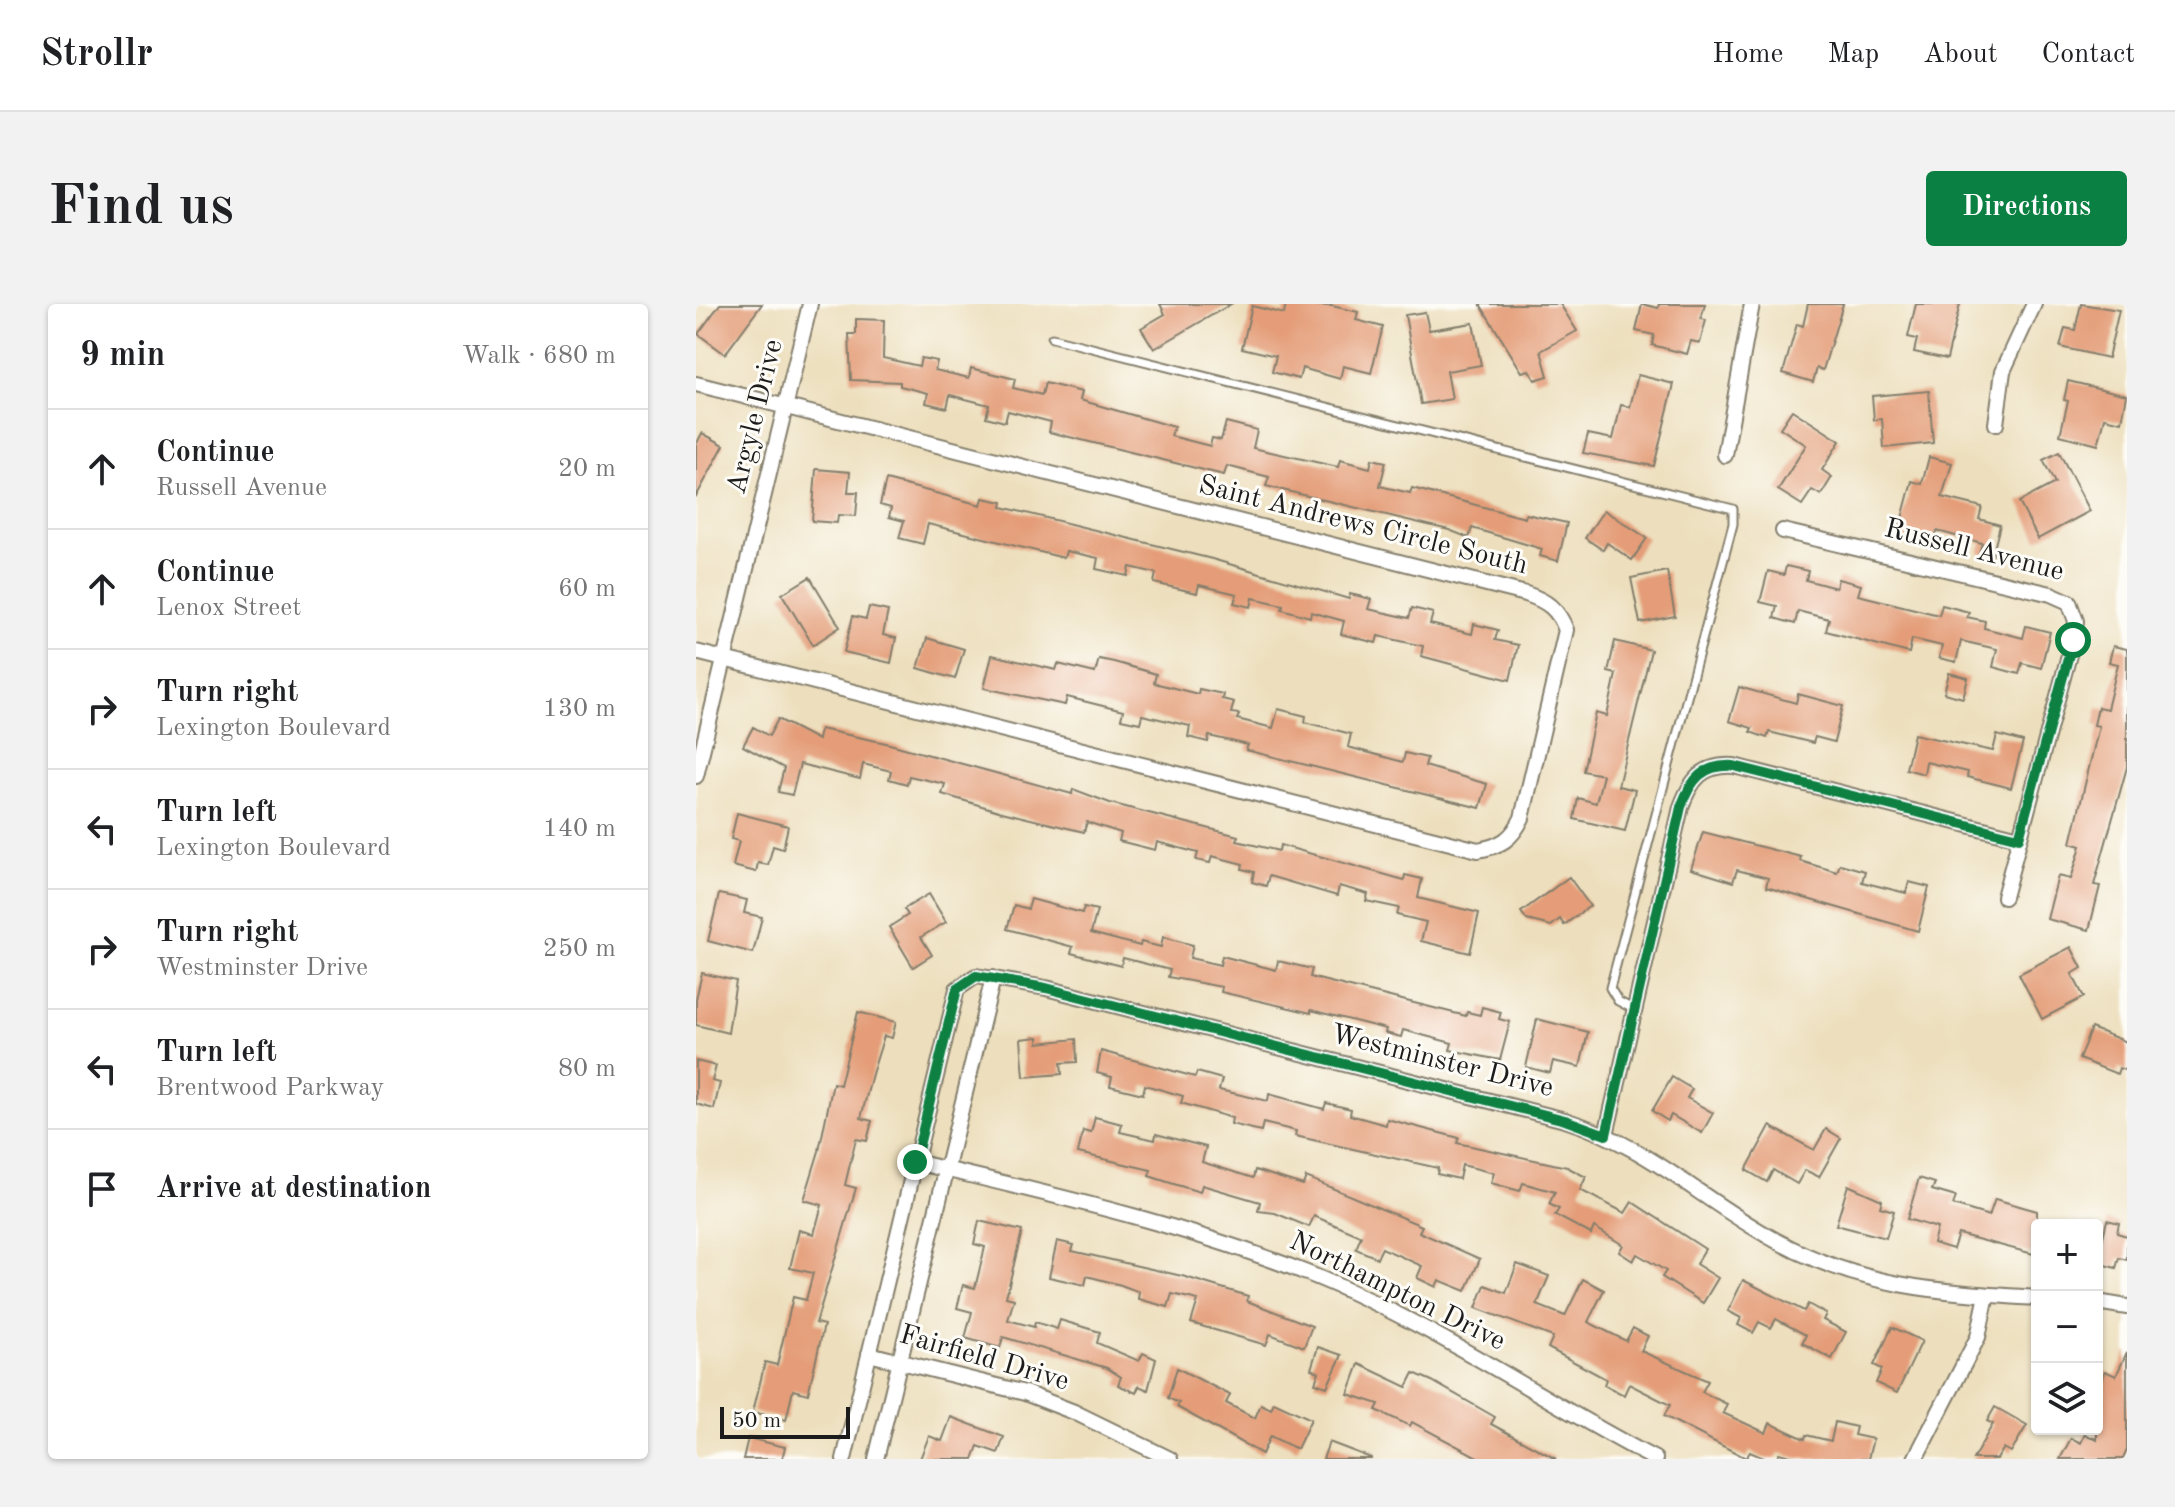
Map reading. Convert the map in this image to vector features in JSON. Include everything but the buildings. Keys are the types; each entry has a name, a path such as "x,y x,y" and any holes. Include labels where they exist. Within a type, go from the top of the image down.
{"street":[{"name":"Argyle Drive","path":"696,776 810,304"},
{"path":"1725,455 1752,304"},
{"path":"1996,424 2003,371 2034,304"},
{"path":"696,384 785,407"},
{"name":"Saint Andrews Circle South","path":"724,659 1478,850 1497,846 1514,835 1522,818 1564,649 1566,630 1559,613 1544,600 1526,594 785,407"},
{"name":"Russell Avenue","path":"1783,531 2051,594 2069,602 2076,621 2062,684 2019,838"},
{"path":"696,652 724,659"},
{"path":"1606,1135 1684,798 1698,774 1715,765 1754,770 2019,838 2004,897"},
{"path":"844,1459 957,989 976,976 993,978 876,1459"},
{"name":"Westminster Drive","path":"993,978 1565,1120 1606,1135 1663,1165 1773,1239 1814,1260 1870,1280 2031,1298"},
{"name":"Northampton Drive","path":"915,1162 1154,1221 1313,1276 1416,1324 1655,1459"},
{"path":"1915,1459 1978,1337 1987,1295"},
{"path":"2103,1303 2127,1307"},
{"name":"Fairfield Drive","path":"869,1354 1025,1393 1074,1412 1170,1459"}],"lane":[{"path":"1052,338 1721,503 1733,509 1733,524 1610,988 1618,1001 1633,1009"}],"route":[{"path":"915,1162 957,989 976,976 1046,988 1565,1120 1606,1135 1681,807 1687,789 1698,774 1715,765 1734,766 2019,838 2073,640"}]}
